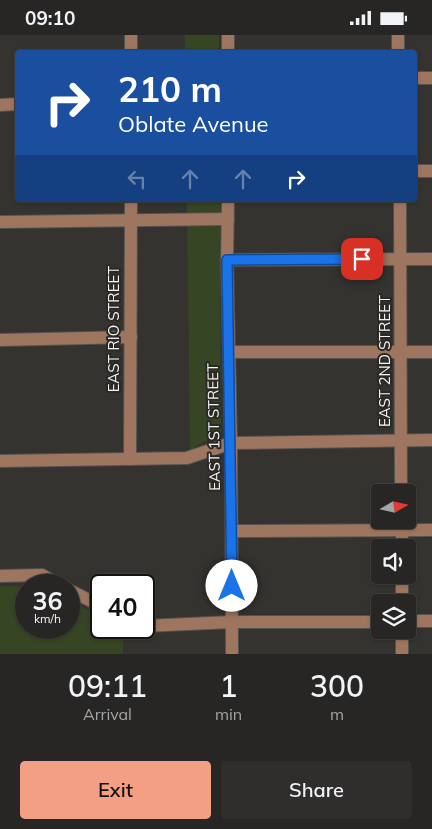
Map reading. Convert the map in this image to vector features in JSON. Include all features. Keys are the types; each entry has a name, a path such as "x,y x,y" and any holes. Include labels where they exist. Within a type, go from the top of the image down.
{"street":[{"path":"131,35 131,50"},
{"path":"228,35 228,50"},
{"path":"398,35 398,50"},
{"path":"417,79 432,78"},
{"path":"0,105 15,104"},
{"path":"417,171 432,171"},
{"name":"EAST RIO STREET","path":"130,459 132,202"},
{"name":"EAST 1ST STREET","path":"228,202 227,260 231,443 232,654"},
{"name":"EAST 2ND STREET","path":"400,202 401,484"},
{"path":"0,222 228,219"},
{"path":"227,260 432,259"},
{"path":"0,340 131,337"},
{"path":"229,352 432,352"},
{"path":"0,461 187,458 231,443 432,440"},
{"path":"232,531 371,526"},
{"path":"416,527 432,530"},
{"path":"0,576 15,576"},
{"path":"155,625 371,621"},
{"path":"416,621 432,621"},
{"path":"402,639 402,654"}],"green space":[{"path":"185,35 219,35 219,50 185,50"},
{"path":"187,202 220,202 221,432 190,450"},
{"path":"0,586 15,586 15,639 80,639 80,606 90,611 90,639 123,639 123,654 0,654"}],"route":[{"path":"232,586 227,260 362,259"}]}
